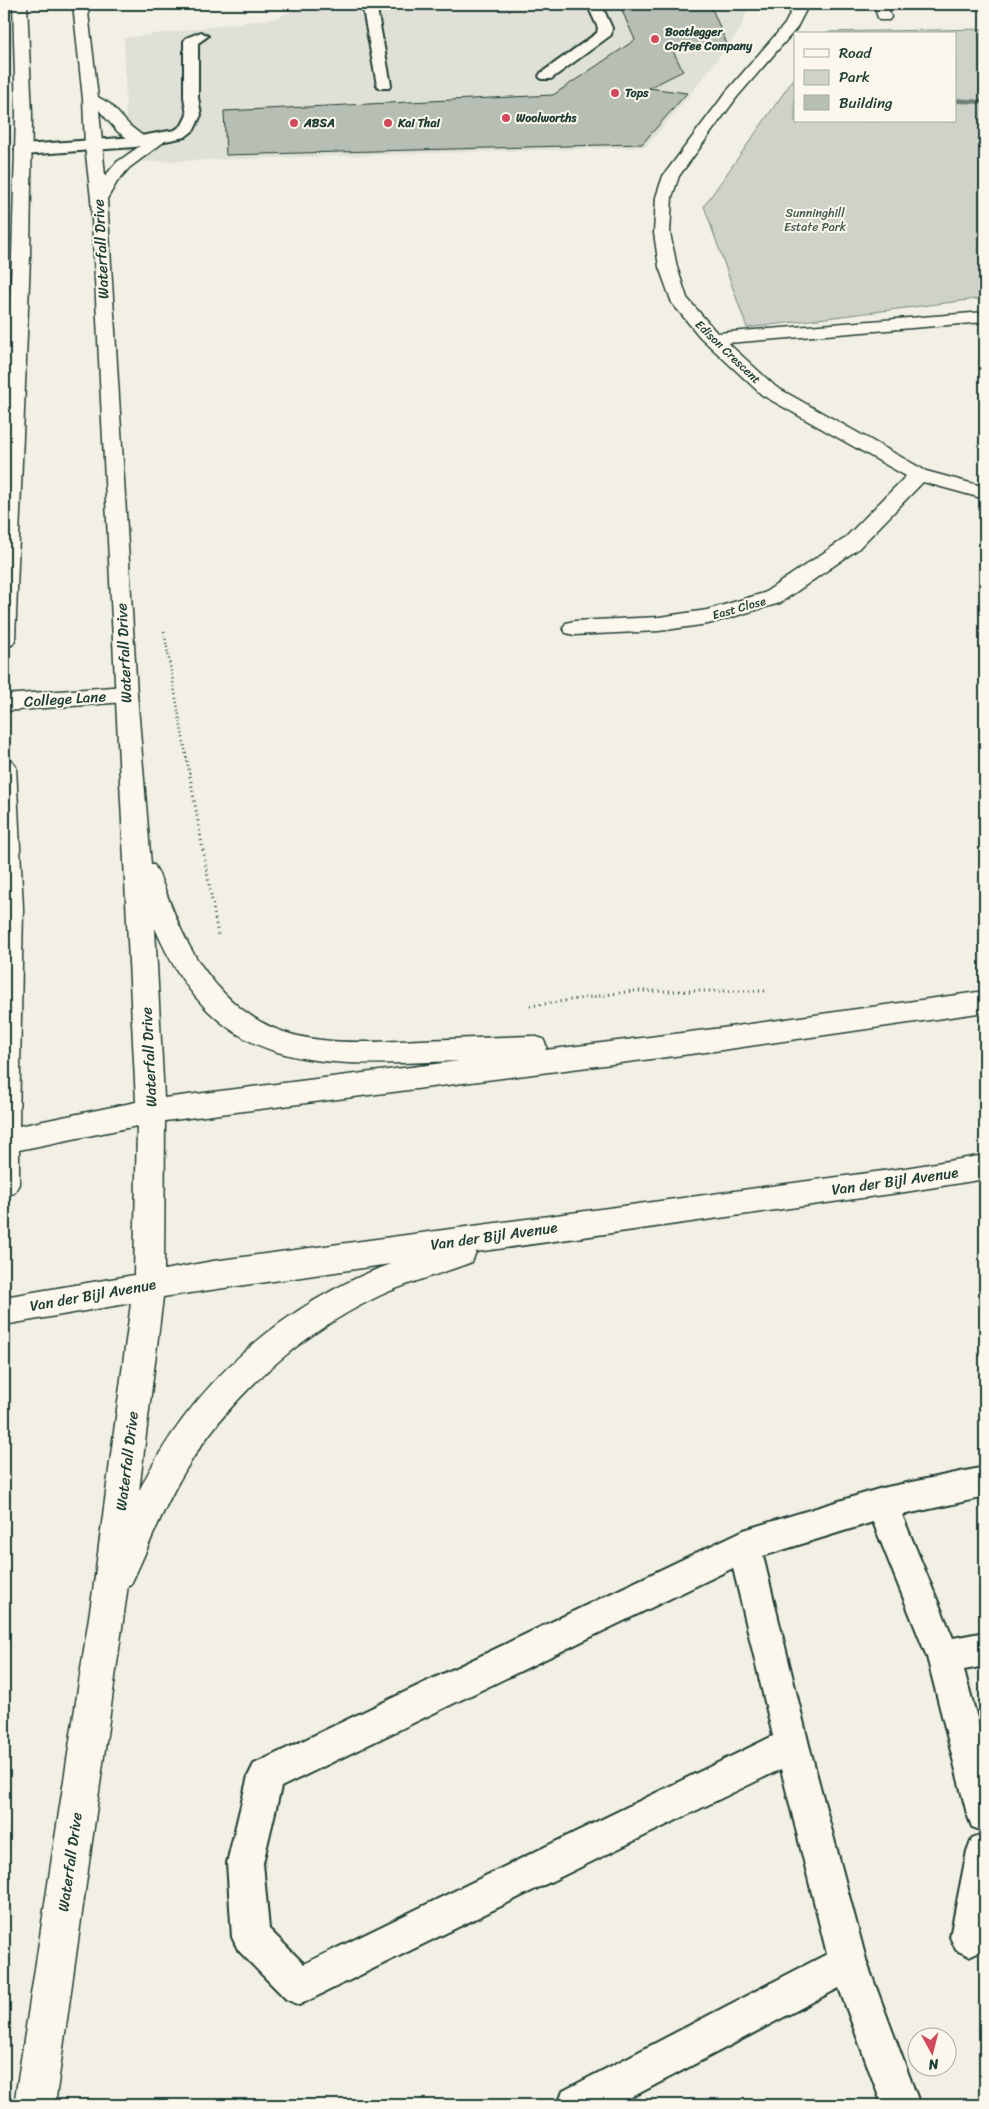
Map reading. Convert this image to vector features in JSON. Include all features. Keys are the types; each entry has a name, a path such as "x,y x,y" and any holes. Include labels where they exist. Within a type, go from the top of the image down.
{"main road":[{"path":"4,640 21,267 24,114 20,4"},
{"name":"Waterfall Drive","path":"34,2105 110,1591 149,1284 152,1111 98,199 91,99 80,4"},
{"name":"Edison Crescent","path":"802,4 792,26 732,94 671,176 664,197 662,233 668,267 678,298 712,339 769,391 919,475 985,493"},
{"path":"91,99 104,106 124,129 141,141"},
{"path":"98,199 116,171 161,138"},
{"path":"712,339 985,317"},
{"name":"East Close","path":"574,628 659,624 708,617 772,598 852,544 919,475"},
{"name":"College Lane","path":"4,703 126,694"},
{"path":"4,767 7,920 4,1184"},
{"path":"138,856 184,962 200,984 228,1013 267,1037 317,1049 380,1053 722,1039"},
{"path":"4,1140 152,1111 722,1039 985,1001"},
{"name":"Van der Bijl Avenue","path":"4,1311 149,1284 905,1180 985,1167"},
{"path":"110,1591 162,1481 182,1447 224,1392 270,1348 327,1309 366,1288 402,1273 526,1231"}],"lane":[{"path":"370,4 384,85"},
{"path":"546,76 604,35 605,28 594,4"},
{"path":"23,150 93,146 141,141 180,134 189,127 194,115 191,97 191,41 200,36"},
{"path":"792,1745 299,1986 251,1937 245,1864 266,1776 744,1546 882,1504 985,1482"},
{"path":"882,1504 944,1657 985,1814"},
{"path":"744,1546 792,1745 848,1963 901,2105"},
{"path":"944,1657 985,1650"},
{"path":"969,1937 985,1851"},
{"path":"576,2105 848,1963"}],"path":[{"path":"163,628 197,828 219,942"},
{"path":"526,1007 633,991 770,991"}],"shaded area":[{"path":"308,4 750,4 740,30 646,147 141,162 127,159 124,38 277,18"}],"green space":[{"name":"Sunninghill Estate Park","path":"985,29 985,298 747,328 704,206 794,78 794,122 956,122 956,32 827,32"}],"building":[{"path":"619,4 710,4 727,44 671,47 683,71 649,88 687,93 642,144 226,155 224,111 553,95 635,40"}],"waterway":[{"path":"956,100 985,102"}],"place":[{"name":"Bootlegger Coffee Company","path":"655,39"},
{"name":"Tops","path":"615,93"},
{"name":"Woolworths","path":"506,118"},
{"name":"ABSA","path":"294,123"},
{"name":"Kai Thai","path":"388,123"}]}
